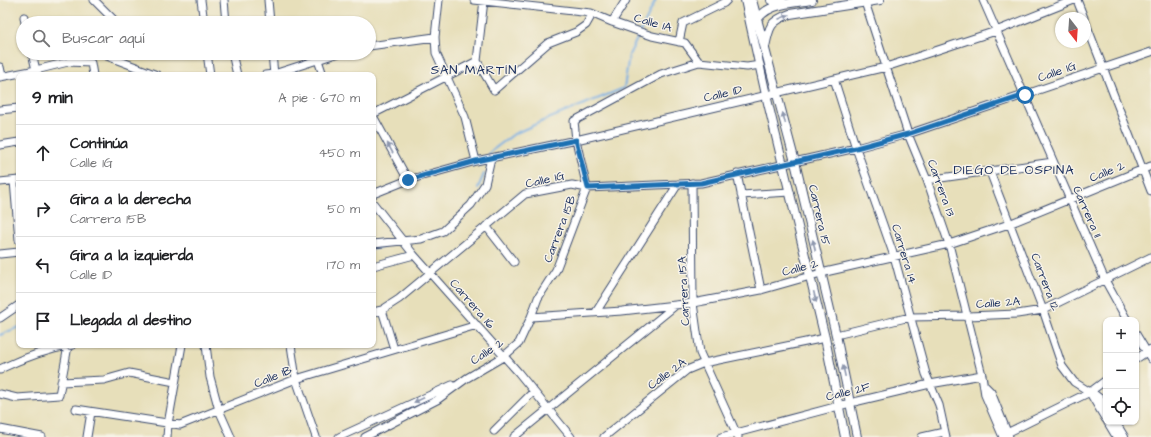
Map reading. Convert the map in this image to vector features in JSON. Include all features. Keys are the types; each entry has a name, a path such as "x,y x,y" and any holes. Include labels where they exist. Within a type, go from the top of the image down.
{"main road":[{"name":"Carrera 15","path":"745,0 766,94 825,338 845,437"},
{"name":"Carrera 15","path":"752,0 756,22 795,162 836,335 857,437"},
{"path":"771,0 787,4"},
{"path":"753,33 756,22 762,14 771,8 812,0"},
{"path":"764,47 770,25 781,17 790,14 880,0"},
{"name":"Carrera 12","path":"1090,392 1095,394 1103,403"},
{"name":"Carrera 12","path":"1090,392 1103,414"},
{"path":"1110,425 1117,437"},
{"path":"1117,425 1124,437"}],"street":[{"path":"94,0 110,16"},
{"path":"201,0 203,16"},
{"path":"224,0 225,16"},
{"path":"268,0 269,16"},
{"path":"439,0 435,37 436,53 465,117 476,161"},
{"name":"Calle 1A","path":"474,0 591,13 636,31 686,43 699,62"},
{"path":"484,0 477,61 494,90 548,44 576,32 586,25 591,13"},
{"path":"612,22 626,0"},
{"path":"680,42 683,23 724,3 727,0"},
{"name":"Carrera 11","path":"983,0 1069,200 1105,280 1125,317"},
{"name":"Calle 1D","path":"376,193 408,180 476,161 576,140 766,94 777,93 886,67 996,31 1074,0"},
{"path":"1077,0 1082,12"},
{"name":"Carrera 13","path":"865,2 908,134 927,180 949,244 984,385 991,392 1006,436"},
{"path":"1091,35 1151,190"},
{"path":"376,45 435,37"},
{"name":"Calle 1G","path":"376,311 382,310 399,299 525,194 572,185 588,188 701,183 795,162 908,134 1151,52"},
{"path":"34,60 36,70"},
{"path":"118,60 149,72"},
{"path":"208,60 210,72"},
{"path":"234,60 236,72"},
{"path":"273,60 274,72"},
{"path":"280,72 318,60 323,72"},
{"path":"376,113 477,61"},
{"path":"29,72 68,62 91,63 92,72"},
{"path":"699,62 747,67 760,65"},
{"name":"Carrera 15B","path":"531,317 538,298 556,270 588,188 576,140 574,122 661,74 699,62"},
{"path":"0,67 1,77 16,75"},
{"name":"Carrera 14","path":"834,79 856,148 894,256 926,374 939,405 945,435"},
{"path":"0,110 16,108"},
{"path":"376,121 408,180"},
{"path":"0,145 16,142"},
{"path":"376,244 421,239 443,231 471,205 485,184 491,158"},
{"path":"927,180 1053,162"},
{"name":"Calle 2","path":"365,437 436,400 467,378 503,357 519,343 531,317 693,303 760,290 821,273 949,244 1009,224 1151,166"},
{"name":"Carrera 12","path":"990,172 1043,310 1062,366 1074,382 1090,392"},
{"path":"737,174 760,290"},
{"path":"0,182 16,180"},
{"name":"Carrera 15A","path":"692,183 693,303 700,352 737,435"},
{"path":"596,312 678,184"},
{"path":"741,195 790,192"},
{"name":"Carrera 16","path":"376,207 414,255 477,325 503,357 518,372 570,437"},
{"path":"486,226 514,262"},
{"path":"0,254 16,252"},
{"path":"376,265 414,255"},
{"name":"Calle 2A","path":"836,335 910,317 1017,314 1043,310 1151,257"},
{"path":"514,437 676,305"},
{"path":"0,318 16,307"},
{"path":"382,310 394,349"},
{"name":"Calle 1B","path":"76,409 180,425 296,379 477,325"},
{"name":"Calle 2A","path":"604,437 687,370 704,363 825,338"},
{"path":"1139,338 1149,351 1151,359"},
{"path":"0,369 38,353 58,348"},
{"path":"0,394 17,398 59,395 69,348"},
{"path":"167,437 181,348"},
{"path":"206,348 210,377 219,410 231,437"},
{"path":"291,348 296,379 316,437"},
{"path":"1139,358 1149,351"},
{"path":"61,382 104,380 129,373 175,382"},
{"name":"Calle 2F","path":"721,437 737,435 839,405 930,384 982,375"},
{"name":"Calle 2","path":"339,437 467,378"},
{"path":"1006,436 1090,392 1103,382"},
{"path":"494,431 533,392"},
{"path":"87,437 91,412"},
{"path":"0,429 42,437"},
{"path":"922,437 945,435"}],"waterway":[{"path":"489,156 490,152 514,134 624,88 629,55 656,0"},
{"path":"478,188 484,174"},
{"path":"376,248 385,246"},
{"path":"0,335 16,328"}],"district":[{"name":"SAN MARTÍN","path":"474,70"},
{"name":"DIEGO DE OSPINA","path":"1014,170"}],"route":[{"path":"408,180 476,161 576,140 588,188 701,183 856,148 908,134 1025,95"}]}
